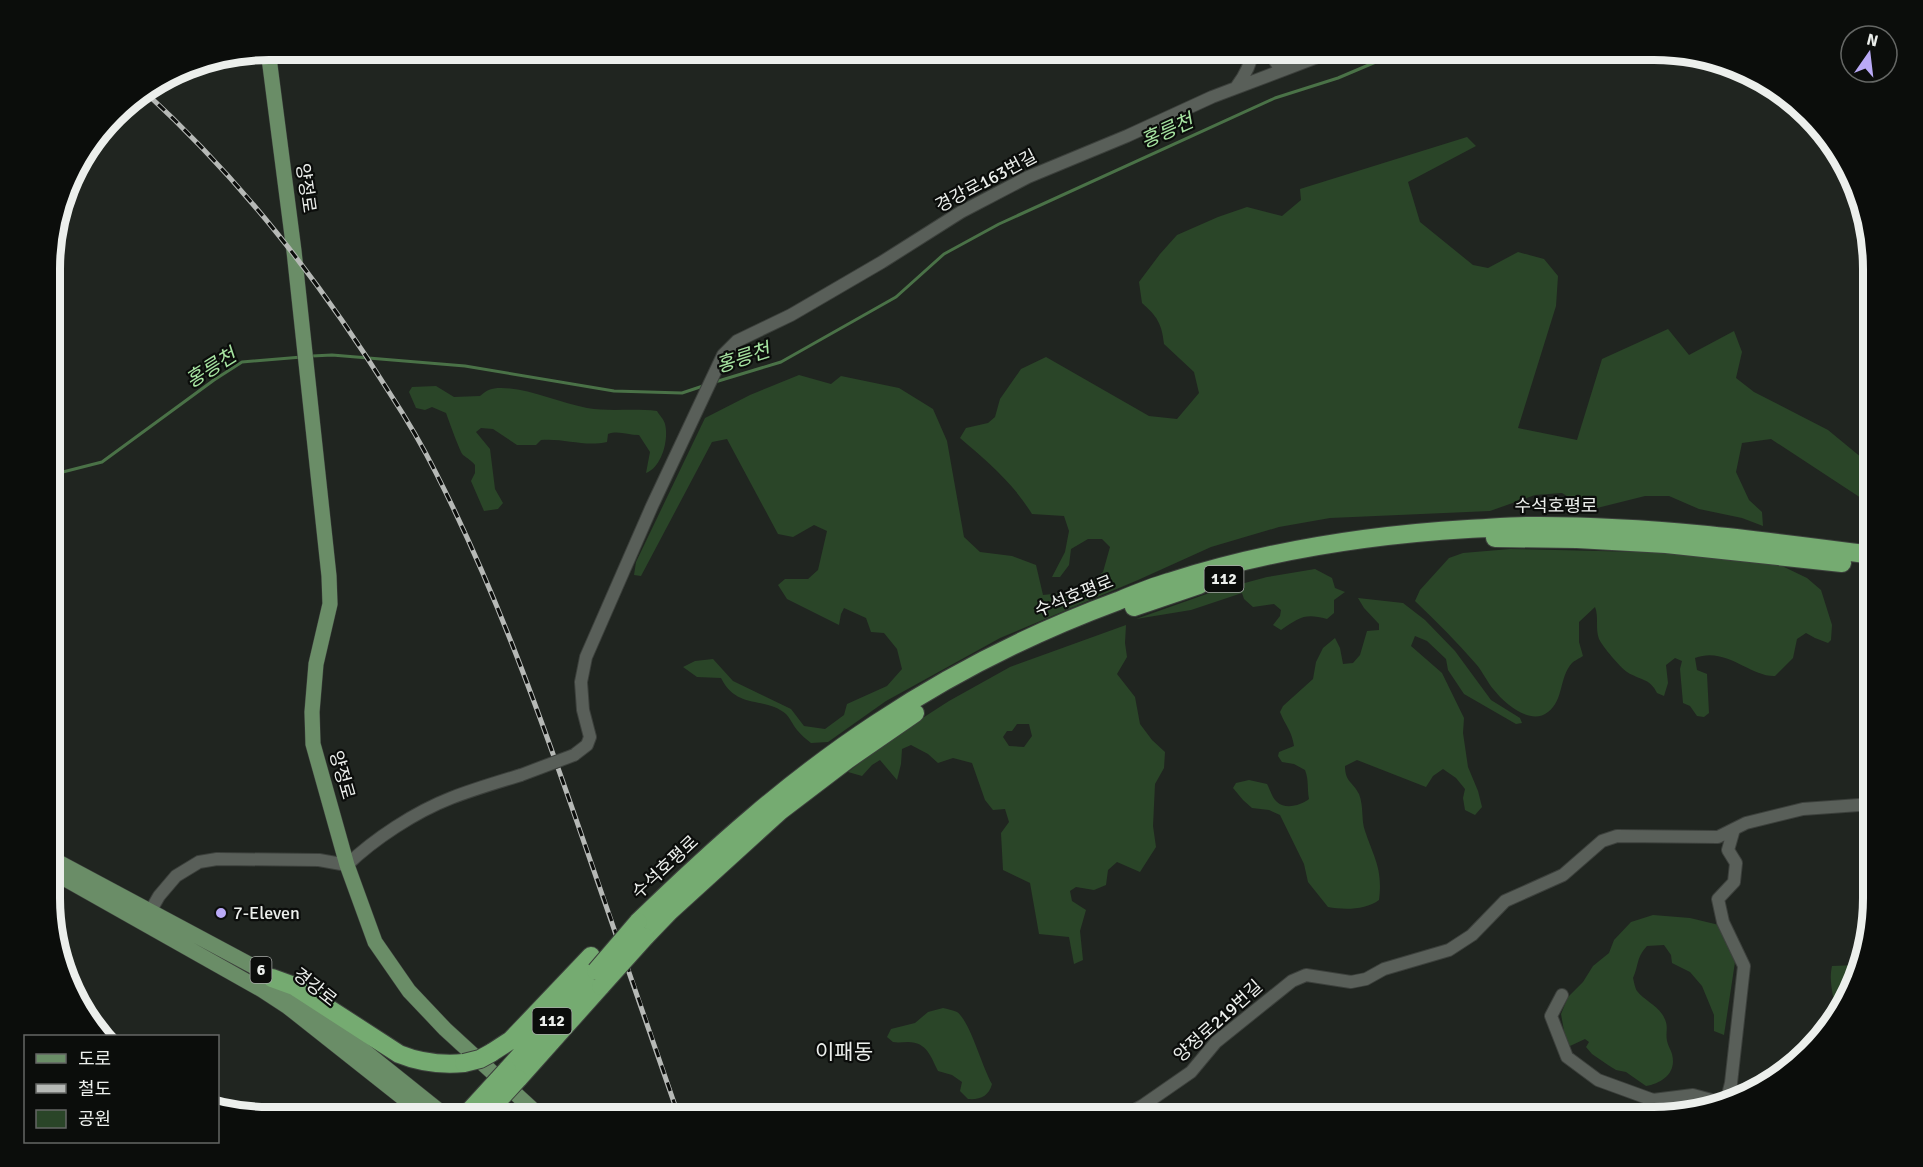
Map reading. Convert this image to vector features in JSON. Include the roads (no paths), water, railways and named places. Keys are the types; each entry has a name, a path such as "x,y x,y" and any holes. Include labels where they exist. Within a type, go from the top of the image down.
{"highway":[{"name":"수석호평로","path":"596,971 668,903 755,814 812,769 879,722 941,684 1017,643 1088,612 1168,582 1259,558 1343,542 1425,532 1528,526 1643,528 1863,554"},
{"name":"수석호평로","path":"490,1107 512,1075 638,922 668,903 846,760 932,701 1030,650 1114,615 1202,584 1302,561 1391,547 1495,538 1577,539 1665,544 1863,566"},
{"path":"272,978 294,986 399,1054 414,1060 448,1065 480,1059 491,1053 511,1040 596,971"},
{"name":"수석호평로","path":"476,1107 512,1075"}],"main road":[{"name":"양정로","path":"269,60 294,251 330,604 316,664 312,712 313,744 347,865 375,942 409,992 445,1029 530,1107"},
{"name":"경강로","path":"60,863 147,916 288,1007 413,1107"},
{"name":"경강로","path":"60,875 253,965 433,1107"}],"street":[{"path":"1237,87 1247,73 1252,60"},
{"path":"1274,60 1281,70"},
{"name":"경강로163번길","path":"347,865 367,846 418,813 451,798 574,755 587,745 590,737 583,710 582,692 586,657 652,506 723,355 736,341 791,315 882,262 961,212 1028,177 1237,87 1308,60"},
{"name":"양정로219번길","path":"1140,1107 1191,1072 1216,1042 1292,981 1306,975 1351,982 1366,979 1384,969 1449,950 1472,935 1505,901 1563,875 1602,841 1617,836 1718,837 1746,823 1803,809 1863,805"},
{"path":"1729,1093 1744,966 1723,922 1718,899 1734,882 1736,863 1728,850 1734,829"},
{"path":"147,916 159,896 176,876 199,862 217,859 319,860 347,865"},
{"path":"1562,995 1551,1016 1567,1057 1598,1080 1653,1100 1692,1095 1708,1099"}],"waterway":[{"name":"홍릉천","path":"715,382 781,362 896,297 944,254 999,224 1275,98 1338,78 1380,60"},
{"name":"홍릉천","path":"312,356 332,355 465,366 614,391 682,393 703,386"},
{"name":"홍릉천","path":"60,473 102,462 242,362 302,357"}],"railway":[{"path":"150,97 214,161 307,271 408,422 431,463 476,558 529,689 676,1107"}],"place":[{"name":"7-Eleven","path":"221,913"}],"district":[{"name":"이패동","path":"844,1052"}]}
